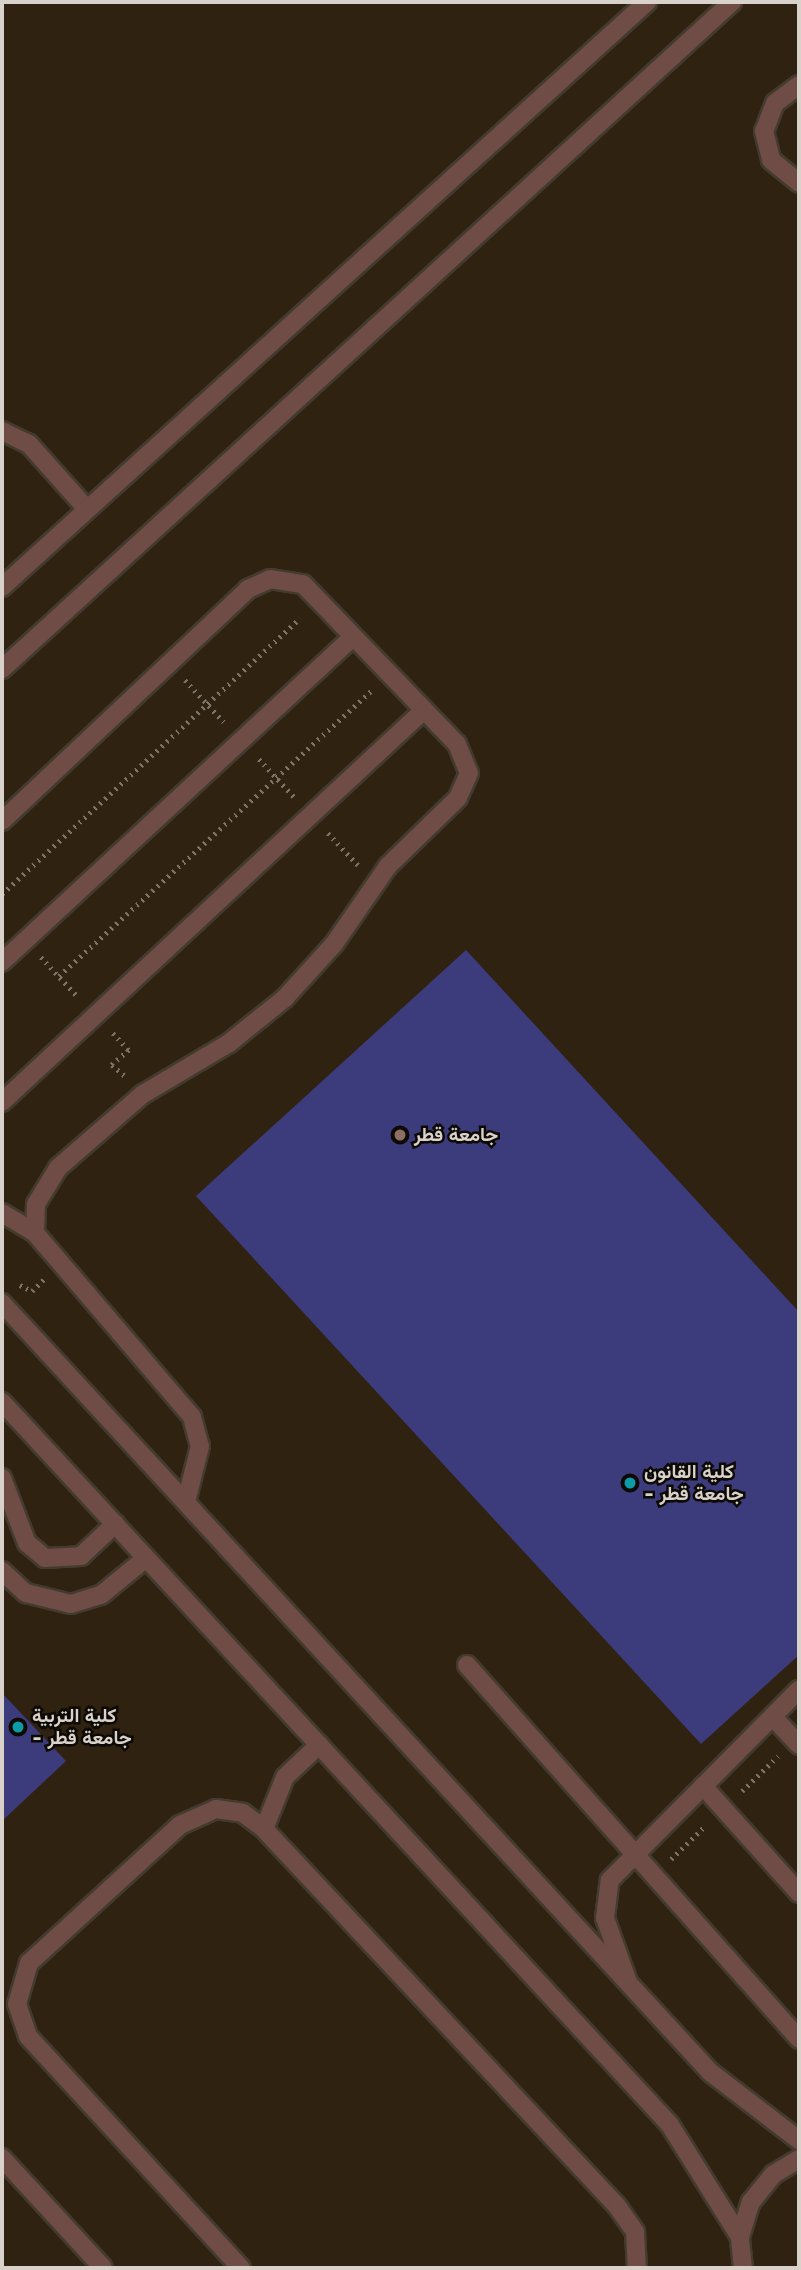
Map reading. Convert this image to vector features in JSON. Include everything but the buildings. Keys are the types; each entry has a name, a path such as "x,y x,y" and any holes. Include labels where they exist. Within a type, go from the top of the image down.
{"street":[{"path":"2,587 647,2"},
{"path":"2,669 713,8 732,2"},
{"path":"799,85 775,103 764,131 771,160 799,183"},
{"path":"2,431 29,444 86,508"},
{"path":"2,821 258,582 292,579 318,600 463,752 467,783 370,889 334,944 285,998 229,1043 143,1094 58,1168 36,1204 35,1233"},
{"path":"2,962 353,637"},
{"path":"2,1102 424,710"},
{"path":"2,1213 35,1233 192,1417 200,1446 186,1502"},
{"path":"5,1299 186,1502 727,2088 799,2140"},
{"path":"2,1402 670,2124 740,2237"},
{"path":"2,1478 27,1542 45,1558 80,1556 115,1524"},
{"path":"2,1571 33,1597 71,1604 100,1595 146,1558"},
{"path":"467,1665 799,2039"},
{"path":"628,1982 604,1905 610,1880 799,1690"},
{"path":"773,1717 799,1745"},
{"path":"264,1829 285,1777 319,1745"},
{"path":"703,1786 799,1893"},
{"path":"240,2268 20,2021 18,1990 29,1963 143,1859 203,1811 243,1813 264,1829 627,2218 639,2247 637,2268"},
{"path":"2,2158 103,2268"},
{"path":"740,2266 740,2237 761,2187 799,2160"}],"path":[{"path":"2,894 318,600"},
{"path":"170,663 360,868 353,876 370,889"},
{"path":"59,976 389,674"},
{"path":"5,1299 24,1282 32,1290 60,1264"}],"shaded area":[{"name":"جامعة قطر","path":"2,2 799,2 799,2268 2,2268"}],"place":[{"name":"جامعة قطر","path":"400,1135"},
{"name":"كلية القانون - جامعة قطر","path":"630,1483"},
{"name":"كلية التربية - جامعة قطر","path":"18,1727"}]}
